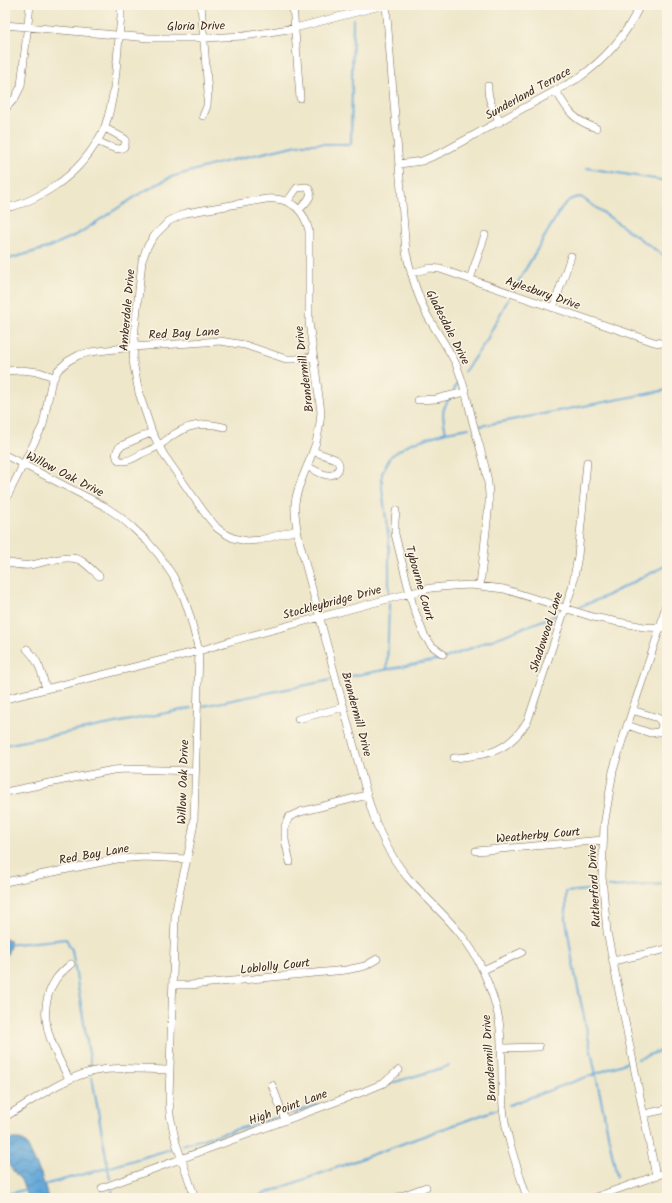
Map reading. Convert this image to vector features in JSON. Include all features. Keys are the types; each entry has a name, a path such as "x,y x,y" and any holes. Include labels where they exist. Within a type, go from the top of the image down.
{"street":[{"path":"5,109 15,98 22,86 30,5"},
{"path":"5,208 18,205 46,192 71,174 83,161 105,128 113,95 121,5"},
{"path":"201,5 208,97 207,106 203,116"},
{"path":"293,5 300,98"},
{"name":"Gloria Drive","path":"5,24 173,39 204,38 244,36 295,28 385,5"},
{"name":"Gladesdale Drive","path":"385,5 406,252 410,272 420,300 458,369 484,465 489,495 480,586"},
{"name":"Sunderland Terrace","path":"399,164 428,160 500,122 586,73 604,58 617,43 630,26 640,5"},
{"path":"488,86 491,106 500,122"},
{"path":"556,91 570,113 578,120 596,128"},
{"path":"97,141 114,149 121,149 124,147 126,141 125,139 105,128"},
{"path":"287,202 297,188 303,186 307,187 311,194 309,199 297,207"},
{"name":"Amberdale Drive","path":"297,207 279,199 266,199 194,211 178,216 162,228 152,239 142,261 133,348 133,361 139,393 152,432 164,455 217,528 233,538 246,541 254,541 297,530"},
{"name":"Brandermill Drive","path":"297,207 307,223 309,231 309,322 321,412 317,440 299,485 295,503 295,521 297,530 319,617 377,828 398,865 465,939 483,970 492,991 499,1019 505,1120 527,1198"},
{"path":"470,279 485,235"},
{"path":"553,308 571,256"},
{"name":"Aylesbury Drive","path":"410,272 430,268 440,269 654,342 667,344"},
{"name":"Red Bay Lane","path":"5,501 43,425 51,384 54,377 58,370 68,361 79,355 90,352 133,348 220,342 245,345 286,359 313,357"},
{"path":"5,371 21,370 39,372 54,377"},
{"path":"418,400 436,399 465,392"},
{"path":"152,432 120,446 116,453 120,461 130,460 159,445 189,426 209,424 224,427"},
{"path":"307,466 327,475 337,473 339,468 338,462 335,459 313,452"},
{"name":"Willow Oak Drive","path":"5,455 104,506 134,528 147,541 174,576 184,598 199,651 194,821 188,859 175,916 169,1098 170,1115 176,1142 195,1198"},
{"name":"Shadowood Lane","path":"454,758 491,753 506,745 519,734 532,710 572,588 578,556 587,462"},
{"name":"Tybourne Court","path":"396,511 394,521 395,534 411,593 413,606 424,635 432,646 443,654"},
{"path":"5,562 29,565 75,558 81,560 99,576"},
{"name":"Stockleybridge Drive","path":"5,699 199,651 231,640 431,588 480,586 504,590 593,617 615,622 663,628"},
{"name":"Rutherford Drive","path":"656,1176 607,932 602,876 603,840 613,771 632,710 663,628 667,600"},
{"path":"26,649 38,662 46,689"},
{"path":"298,719 344,707"},
{"path":"627,725 650,733 659,732 662,728 663,725 661,720 658,718 632,710"},
{"path":"5,792 114,770 195,771"},
{"path":"290,862 285,840 285,826 289,817 300,812 367,795"},
{"name":"Weatherby Court","path":"476,851 603,840"},
{"name":"Red Bay Lane","path":"5,882 117,859 144,857 188,859"},
{"path":"613,961 667,950"},
{"path":"483,970 522,952"},
{"name":"Loblolly Court","path":"173,985 190,985 346,970 365,966 377,960"},
{"path":"69,1079 49,1037 45,1017 47,1002 55,980 71,964"},
{"path":"501,1048 538,1047"},
{"path":"5,1117 69,1079 88,1072 110,1069 170,1070"},
{"name":"High Point Lane","path":"102,1188 384,1083 399,1070"},
{"path":"272,1085 285,1120"},
{"path":"644,1114 667,1109"},
{"path":"593,1198 667,1172"},
{"path":"396,1198 426,1187"}],"water":[{"path":"5,938 10,940 10,943 5,958"},
{"path":"12,1139 20,1139 26,1143 41,1174 48,1198 27,1198 21,1180 10,1167 5,1156 5,1144"}],"waterway":[{"path":"5,260 47,248 78,234 141,193 171,177 224,162 302,144 351,144 353,19"},
{"path":"587,168 667,181"},
{"path":"514,289 562,207 568,201 575,198 581,197 667,258"},
{"path":"464,372 487,340 509,298"},
{"path":"454,390 457,383"},
{"path":"480,426 667,390"},
{"path":"446,432 443,414 445,406 450,398"},
{"path":"389,593 389,541 382,489 382,473 391,456 409,444 446,432 469,428"},
{"path":"574,609 602,598 667,565"},
{"path":"387,669 389,604"},
{"path":"341,678 443,659 559,614"},
{"path":"203,706 331,680"},
{"path":"5,745 191,708"},
{"path":"608,887 667,884"},
{"path":"597,889 566,892 566,919 572,959 617,1177"},
{"path":"5,945 66,939 72,950 91,1066"},
{"path":"638,1059 667,1048"},
{"path":"509,1105 628,1062"},
{"path":"388,1084 449,1066"},
{"path":"92,1077 110,1179"},
{"path":"289,1114 318,1105"},
{"path":"253,1198 498,1109"},
{"path":"182,1145 279,1117"},
{"path":"43,1185 171,1149"},
{"path":"5,1195 27,1189"},
{"path":"112,1190 113,1198"}]}
